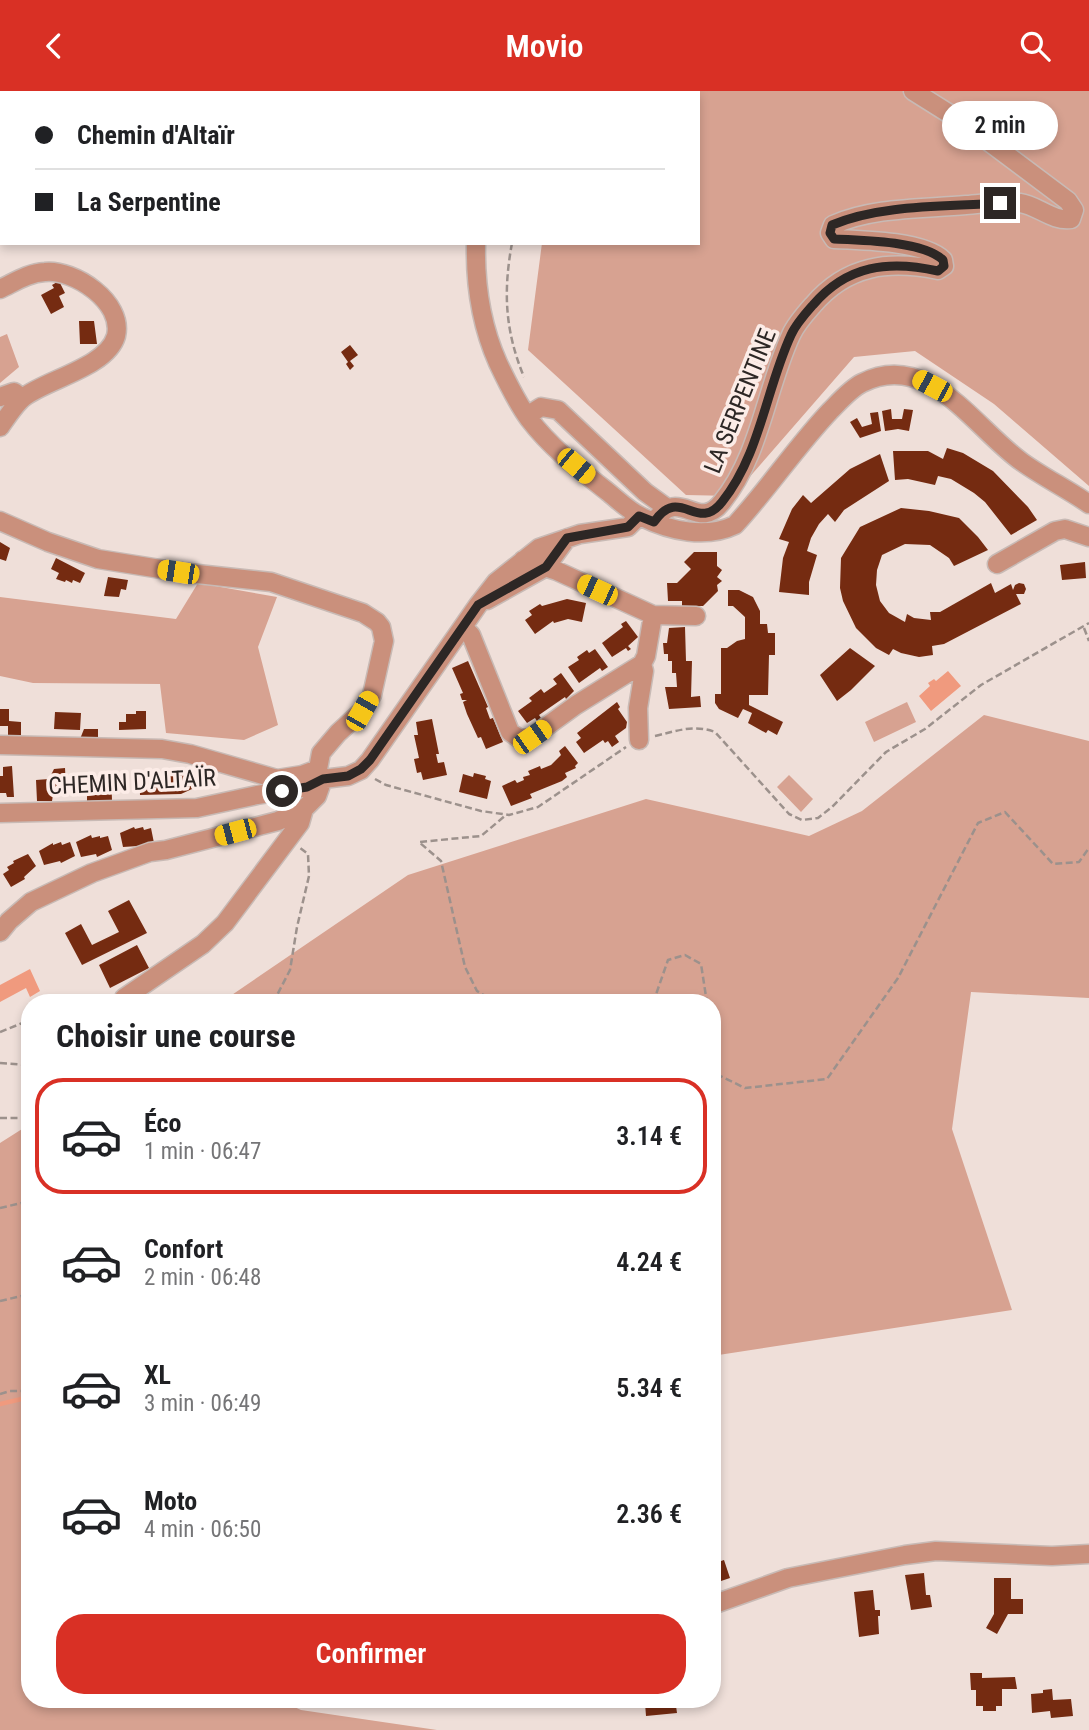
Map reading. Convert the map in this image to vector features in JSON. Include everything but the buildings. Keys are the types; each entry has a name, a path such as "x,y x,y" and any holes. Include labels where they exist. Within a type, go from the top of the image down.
{"street":[{"name":"LA SERPENTINE","path":"667,507 674,505 695,513 705,513 720,505 743,469 792,333 824,292 842,279 888,264 915,265 938,271 944,266 943,260 929,250 865,239 834,239 830,233 832,225 859,216 892,211 1000,203 1020,203 1063,220 1071,219 1074,210 1068,201 964,123 912,91"},
{"path":"476,245 475,277 487,332 498,362 527,416 565,457 647,519 675,528 708,533 722,531 734,525 842,398 861,383 884,377 914,377 949,395 1020,461 1089,504"},
{"path":"0,289 30,274 47,271 66,273 90,287 109,304 116,320 116,336 106,353 22,398 0,426"},
{"path":"0,397 14,393 22,398"},
{"path":"0,745 162,749 190,754 277,779 302,775 316,778 348,776 361,769 496,582 539,548 567,538 628,527 667,507 645,492 558,410 541,407 527,416"},
{"path":"0,521 48,542 98,559 178,572 271,582 363,613 381,627 384,641 372,695 362,711 321,753 316,778 317,796 304,810 278,821 177,848 150,852 92,873 31,902 0,932"},
{"path":"997,564 1055,531 1065,529 1089,537"},
{"path":"478,605 546,567 567,538"},
{"path":"523,560 546,567 653,615 696,616"},
{"path":"463,627 471,635 510,732 520,739 532,737 576,705 642,664 646,656 653,615"},
{"path":"639,740 638,708 644,671 642,664"},
{"path":"257,795 263,785 261,774"},
{"name":"CHEMIN D'ALTAÏR","path":"0,813 197,808 316,778"},
{"path":"130,994 203,944 225,923 289,840 300,823 304,810"},
{"path":"721,1602 788,1578 905,1555 936,1552 1052,1556 1089,1554"}],"path":[{"path":"512,245 506,310 513,351 527,385"},
{"path":"482,994 477,991 465,967 441,861 419,842 481,837 506,815 538,807 639,740 692,727 702,727 715,732 789,814 802,820 818,818 886,752 925,729 981,685 1089,623"},
{"path":"1084,627 1089,641"},
{"path":"361,769 386,785 506,815"},
{"path":"721,1076 745,1088 827,1079 898,978 978,823 1005,812 1053,864 1079,862 1089,848"},
{"path":"277,994 290,970 309,876 308,854 289,840"},
{"path":"656,994 668,960 685,955 701,964 706,994"},
{"path":"0,1032 21,1024"},
{"path":"0,1063 21,1064"},
{"path":"0,1118 21,1118"},
{"path":"0,1207 21,1203"},
{"path":"0,1301 21,1296"},
{"path":"0,1394 21,1391"}],"shaded area":[{"path":"700,91 1089,91 1089,486 994,404 915,351 854,357 733,496 686,495 528,350 542,245 700,245"},
{"path":"7,334 19,367 0,383 0,337"},
{"path":"198,583 277,597 258,647 278,725 244,740 166,733 160,684 33,683 0,676 0,597 176,619"},
{"path":"948,671 961,686 931,711 919,696 930,686 928,683 934,679 936,681"},
{"path":"907,702 916,722 874,742 865,722"},
{"path":"984,715 1089,741 1089,998 971,992 952,1129 1012,1310 721,1355 721,994 233,994 408,875 646,799 809,836 862,811"},
{"path":"789,775 813,799 801,812 777,787"},
{"path":"30,969 40,991 29,994 26,988 0,1002 0,985"},
{"path":"21,1130 21,1708 297,1708 437,1730 0,1730 0,1143"}],"waterway":[{"path":"0,1404 21,1399"}],"route":[{"path":"282,791 307,787 323,779 348,776 361,769 478,605 546,567 567,538 628,527 639,516 654,522 667,507 674,505 695,513 705,513 720,505 743,469 792,333 824,292 842,279 888,264 915,265 938,271 944,266 943,260 929,250 865,239 834,239 830,233 832,225 859,216 892,211 1000,203"}]}
